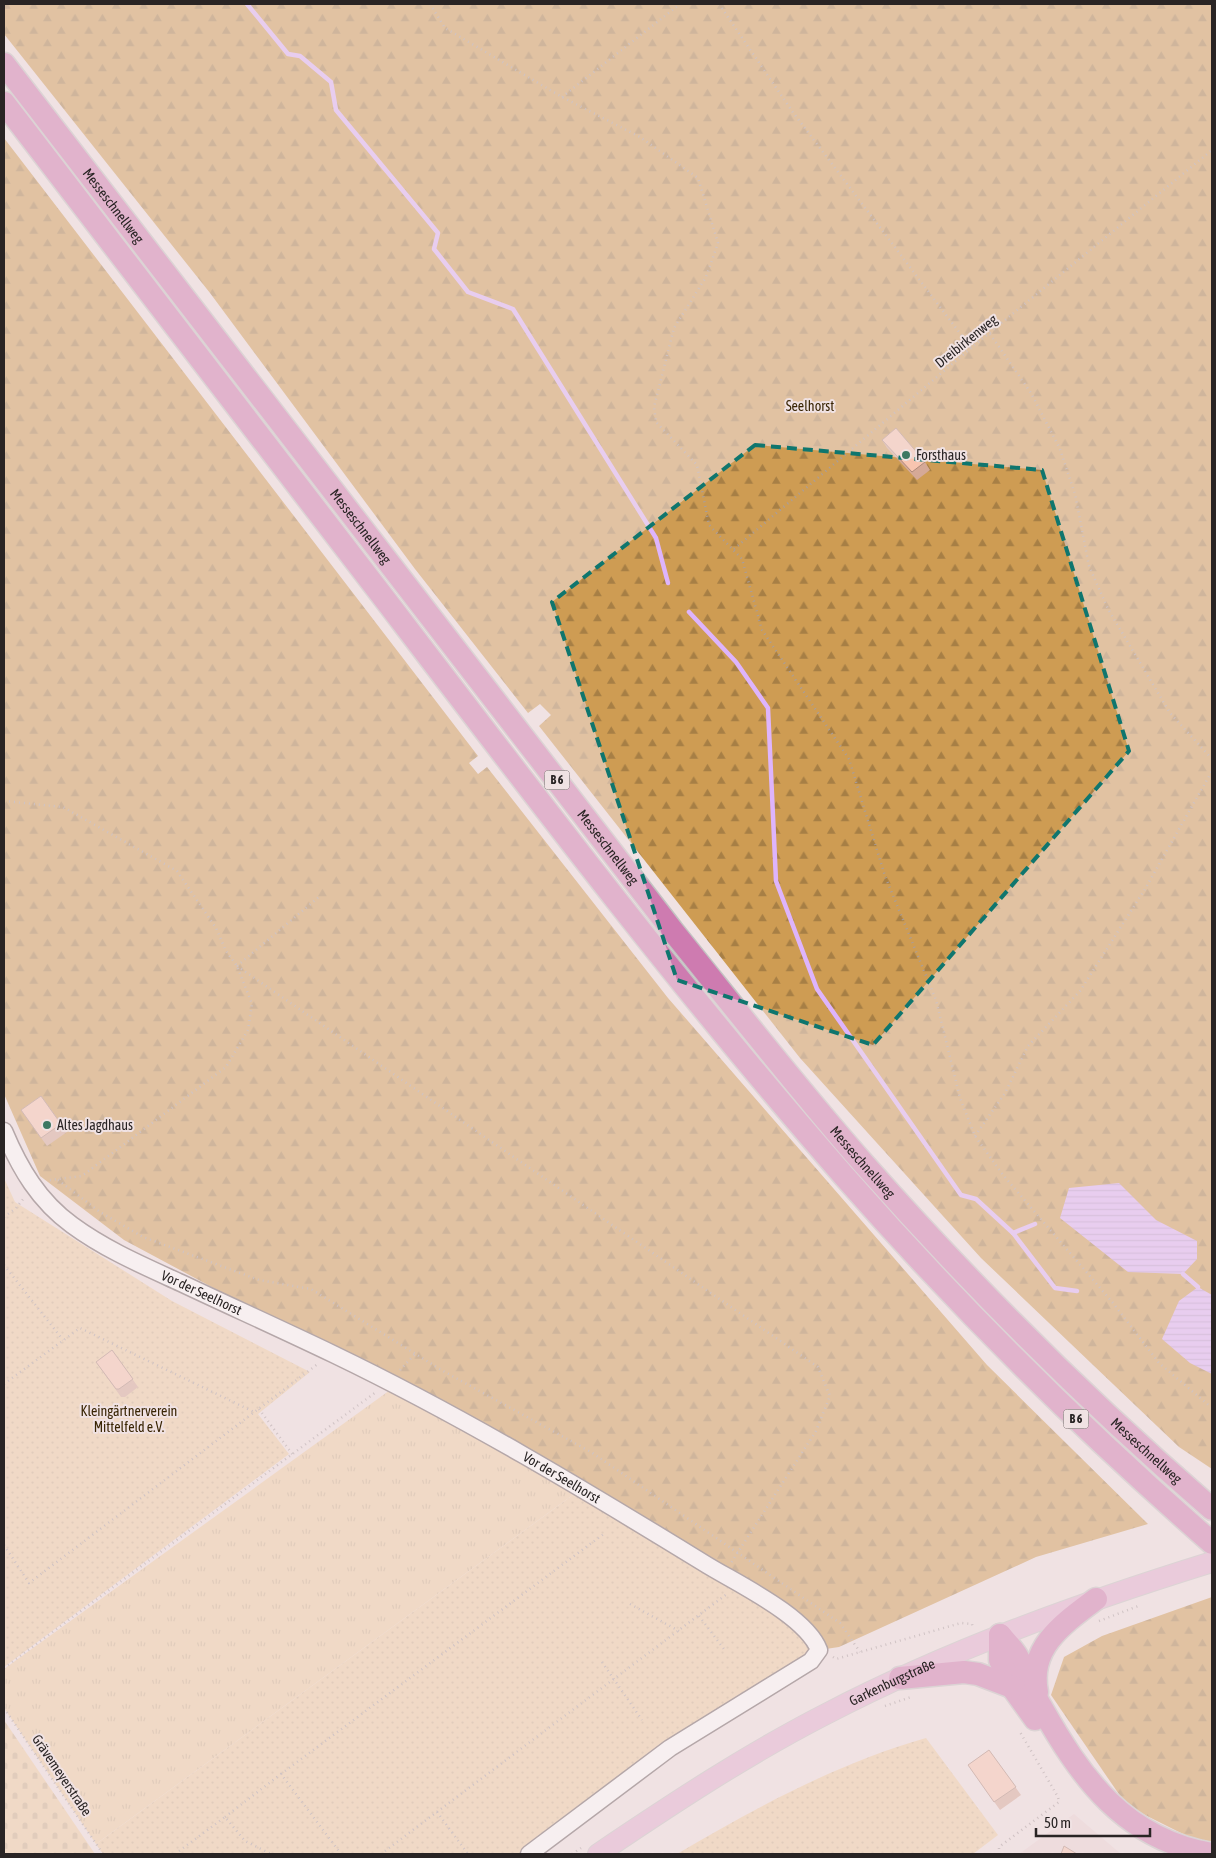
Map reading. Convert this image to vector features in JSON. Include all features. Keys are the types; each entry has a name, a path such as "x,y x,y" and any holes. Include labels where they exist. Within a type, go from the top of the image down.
{"highway":[{"name":"Messeschnellweg","path":"4,64 672,930 815,1106 864,1163 1029,1341 1100,1410 1212,1509"},
{"name":"Messeschnellweg","path":"4,103 515,770 747,1061 845,1177 960,1301 1086,1429 1212,1543"},
{"path":"1038,1702 1035,1674 1039,1655 1048,1640 1069,1620 1096,1599"},
{"path":"1000,1635 1000,1660 1012,1687 1080,1782 1099,1804 1138,1837 1173,1854"},
{"path":"1000,1635 1016,1654 1038,1702 1066,1750 1105,1798 1141,1828 1164,1842 1188,1850 1212,1854"},
{"path":"900,1678 964,1672 985,1676 1012,1687"}],"main road":[{"name":"Garkenburgstraße","path":"598,1854 670,1805 753,1754 826,1714 900,1678 1000,1635 1096,1599 1212,1562"}],"street":[{"name":"Vor der Seelhorst","path":"4,1131 32,1187 50,1207 73,1226 120,1255 389,1382 580,1489 799,1622 814,1638 818,1650"},
{"path":"530,1854 670,1748 811,1661 818,1650"}],"path":[{"path":"430,4 445,28 562,97 640,137 698,178 718,243 706,278 674,328 654,407 656,422 697,466 709,525 742,559 762,630 849,759 885,876 936,1000 960,1098 975,1136 1003,1175 1113,1303 1159,1362 1212,1408"},
{"path":"562,97 680,4"},
{"path":"719,4 792,111 971,348"},
{"name":"Dreibirkenweg","path":"734,549 971,348 1212,150"},
{"path":"990,334 1031,393 1060,449 1075,494 1089,566 1108,609 1170,713 1212,759"},
{"path":"975,1136 1005,1093 1028,1046 1080,991 1145,890 1212,771"},
{"path":"4,801 63,807 177,871 216,928 226,951 237,966 252,1004 248,1030 226,1067 82,1176 58,1180 37,1180 16,1208 4,1217"},
{"path":"237,966 320,896"},
{"path":"237,966 818,1367 830,1396 816,1431 737,1554 722,1574"},
{"path":"58,1180 100,1212 143,1237 259,1280 311,1289 415,1354 591,1452 840,1623 860,1652"},
{"path":"4,1265 63,1340"},
{"path":"4,1384 80,1328 256,1413"},
{"path":"4,1545 29,1583 332,1354"},
{"path":"4,1668 389,1382 415,1354"},
{"path":"259,1409 293,1455"},
{"path":"175,1854 605,1533"},
{"path":"381,1854 728,1594"},
{"path":"1096,1623 1148,1602"},
{"path":"630,1604 679,1631"},
{"path":"699,1616 724,1648"},
{"path":"818,1650 836,1659 961,1623 972,1624 972,1627"},
{"path":"602,1662 642,1720"},
{"path":"884,1706 917,1695"},
{"name":"Grävemeyerstraße","path":"4,1708 103,1854"},
{"path":"999,1854 999,1847 1059,1802 1058,1797 1020,1731"},
{"path":"281,1774 341,1854"},
{"path":"437,1812 468,1854"},
{"path":"224,1817 245,1841 271,1854"}],"highlighted area":[{"path":"755,445 1042,470 1129,751 873,1045 677,980 552,602"}],"shaded area":[{"path":"1119,1183 1156,1220 1197,1241 1197,1259 1183,1274 1128,1272 1060,1218 1069,1188"},
{"path":"1198,1287 1212,1295 1212,1374 1190,1363 1162,1339 1179,1301"},
{"path":"1074,1814 1121,1854 1019,1854"}],"green space":[{"name":"Seelhorst","path":"4,4 1212,4 1212,1469 1179,1447 981,1258 800,1058 539,726 551,715 540,704 528,713 415,569 210,293 4,34"},
{"path":"4,138 478,756 469,763 478,774 487,767 668,998 987,1365 1148,1524 1036,1557 839,1647 819,1650 814,1638 389,1382 124,1240 40,1176 4,1094"},
{"name":"Kleingärtnerverein Mittelfeld e.V.","path":"4,1178 15,1202 172,1301 310,1372 258,1414 289,1454 4,1667"},
{"path":"397,1385 581,1489 96,1844 4,1708 4,1669"},
{"path":"581,1489 771,1604 819,1650 529,1854 103,1854 96,1844"},
{"path":"1212,1597 1212,1842 1189,1837 1127,1806 1051,1695 1064,1657 1102,1636"},
{"path":"4,1720 95,1854 4,1854"},
{"path":"926,1738 998,1835 973,1854 677,1854 736,1820 798,1788 861,1760"}],"building":[{"name":"Forsthaus","path":"896,428 925,462 912,472 882,440"},
{"name":"Altes Jagdhaus","path":"41,1096 61,1124 41,1138 21,1110"},
{"path":"112,1350 133,1379 119,1389 116,1389 96,1362"},
{"path":"989,1750 1016,1787 994,1802 968,1765"},
{"path":"1064,1846 1077,1854 1061,1854"}],"waterway":[{"path":"247,4 288,54 300,56 331,82 336,110 438,233 434,249 468,292 513,309 656,538 668,583"},
{"path":"689,612 736,662 768,708 776,881 817,989 961,1195 976,1199 1013,1233 1035,1224"},
{"path":"1013,1233 1055,1288 1077,1291"},
{"path":"1183,1274 1198,1287"}],"place":[{"name":"Forsthaus","path":"906,455"},
{"name":"Altes Jagdhaus","path":"47,1125"}]}
